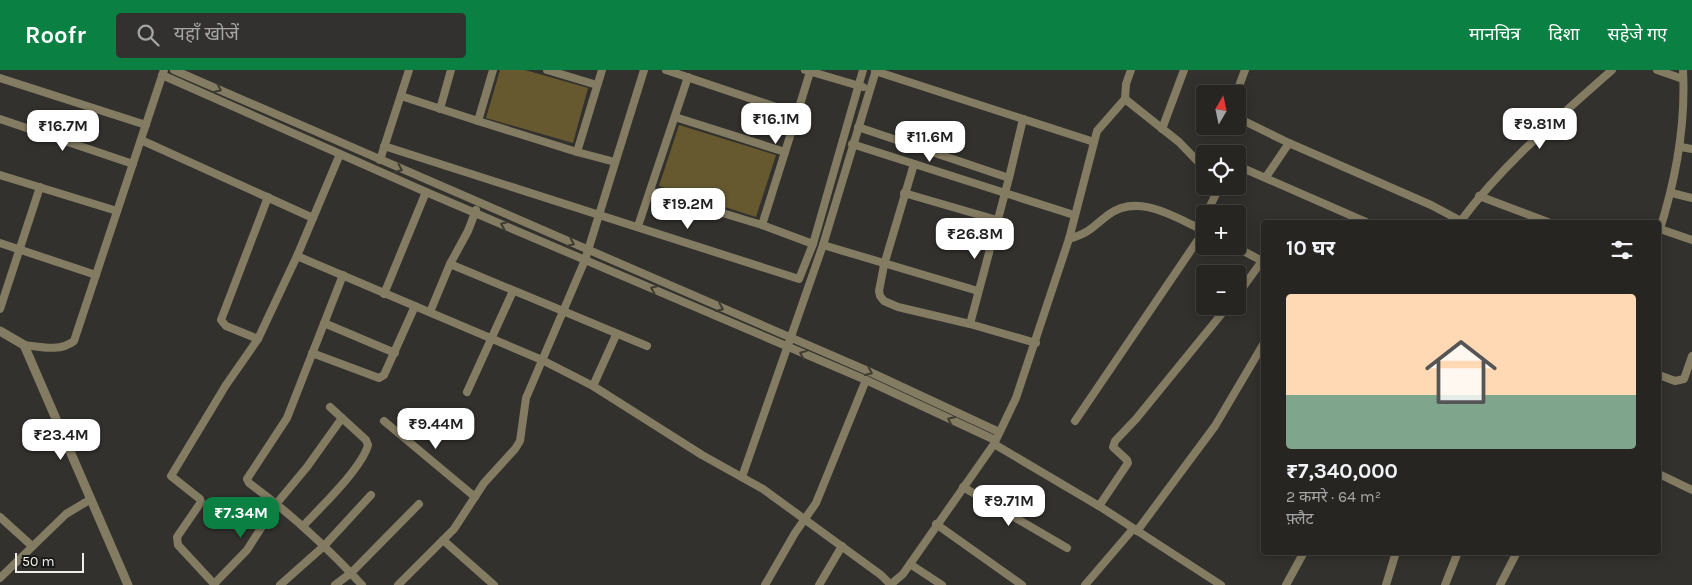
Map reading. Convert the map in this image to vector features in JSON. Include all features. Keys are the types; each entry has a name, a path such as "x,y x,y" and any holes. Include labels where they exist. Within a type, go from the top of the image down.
{"street":[{"path":"174,70 587,251 868,371 999,432"},
{"path":"380,160 409,70"},
{"path":"440,109 450,70"},
{"path":"478,121 493,70"},
{"path":"547,70 597,85"},
{"path":"577,152 602,70"},
{"path":"398,585 463,518 474,497 520,441 526,398 585,260 598,213 644,70"},
{"path":"666,70 798,114"},
{"path":"384,146 799,278 813,244 863,70"},
{"path":"297,256 542,360 593,386 702,455 742,477 806,519 896,584 936,524 995,442 1016,398 1036,344 1069,239 1097,132 1125,99 1126,84 1131,70"},
{"path":"1162,129 1184,70"},
{"path":"1239,85 1244,70"},
{"path":"1461,220 1479,196 1529,144 1612,70"},
{"path":"1658,70 1692,75"},
{"path":"762,225 798,114 807,71 870,88"},
{"path":"742,477 822,245 876,71 1094,142"},
{"path":"0,331 24,345 52,348 66,347 74,341 163,72 426,192 866,380 995,442 1099,506 1221,585"},
{"path":"1661,224 1672,193 1681,147 1683,74"},
{"path":"638,226 688,77"},
{"path":"0,78 146,125"},
{"path":"401,96 577,152 615,162"},
{"path":"1125,99 1162,129 1196,161"},
{"path":"675,117 785,152"},
{"path":"0,119 133,164"},
{"path":"970,324 1023,119"},
{"path":"1246,122 1289,143 1431,205 1457,220"},
{"path":"858,127 1009,178"},
{"path":"141,140 313,218"},
{"path":"1266,177 1289,143"},
{"path":"852,144 1074,215"},
{"path":"1681,147 1692,149"},
{"path":"340,154 297,256 258,339 226,385 171,476 200,499 201,502 177,537 178,545 214,584 247,550 277,503 311,463 342,418"},
{"path":"914,164 884,265 879,291 884,301 935,317 970,324 1036,344"},
{"path":"1246,169 1362,220"},
{"path":"0,175 117,211"},
{"path":"0,309 40,187"},
{"path":"650,191 762,225 813,244"},
{"path":"384,294 426,192"},
{"path":"904,193 997,220"},
{"path":"1672,193 1692,198"},
{"path":"1479,196 1543,220"},
{"path":"258,339 226,326 221,320 268,197"},
{"path":"430,312 450,264 468,231 478,203"},
{"path":"1069,239 1086,234 1108,215 1124,207 1135,205 1147,206 1196,227"},
{"path":"1661,231 1692,240"},
{"path":"1075,422 1196,239"},
{"path":"0,243 96,275"},
{"path":"822,245 884,265 978,291"},
{"path":"1246,252 1261,260"},
{"path":"450,264 616,335 648,346"},
{"path":"1246,283 1261,264"},
{"path":"343,275 287,418 247,479 249,483 277,503 303,526 362,585"},
{"path":"467,392 513,290"},
{"path":"312,353 379,378 384,376 396,353 415,306"},
{"path":"1099,506 1128,464 1127,460 1113,447 1115,442 1221,315"},
{"path":"324,323 396,353"},
{"path":"593,386 616,335"},
{"path":"24,345 128,585"},
{"path":"1085,585 1135,530 1215,426 1261,348"},
{"path":"1661,376 1675,381 1684,379 1692,356"},
{"path":"764,585 816,503 866,380"},
{"path":"303,526 336,491 367,449 366,440 330,407"},
{"path":"384,421 474,497"},
{"path":"1661,475 1692,490"},
{"path":"963,487 1067,548"},
{"path":"280,585 324,546 371,495"},
{"path":"0,578 66,514 91,499"},
{"path":"335,585 351,573 419,504"},
{"path":"0,517 32,546"},
{"path":"936,524 1022,585"},
{"path":"443,540 494,585"},
{"path":"820,585 842,546"},
{"path":"1286,585 1302,555"},
{"path":"1386,585 1395,555"},
{"path":"1445,585 1457,555"},
{"path":"1500,585 1515,555"},
{"path":"910,564 942,585"}],"shaded area":[{"path":"500,70 525,70 588,88 573,143 486,118"},
{"path":"679,125 776,155 756,217 659,186"}]}
